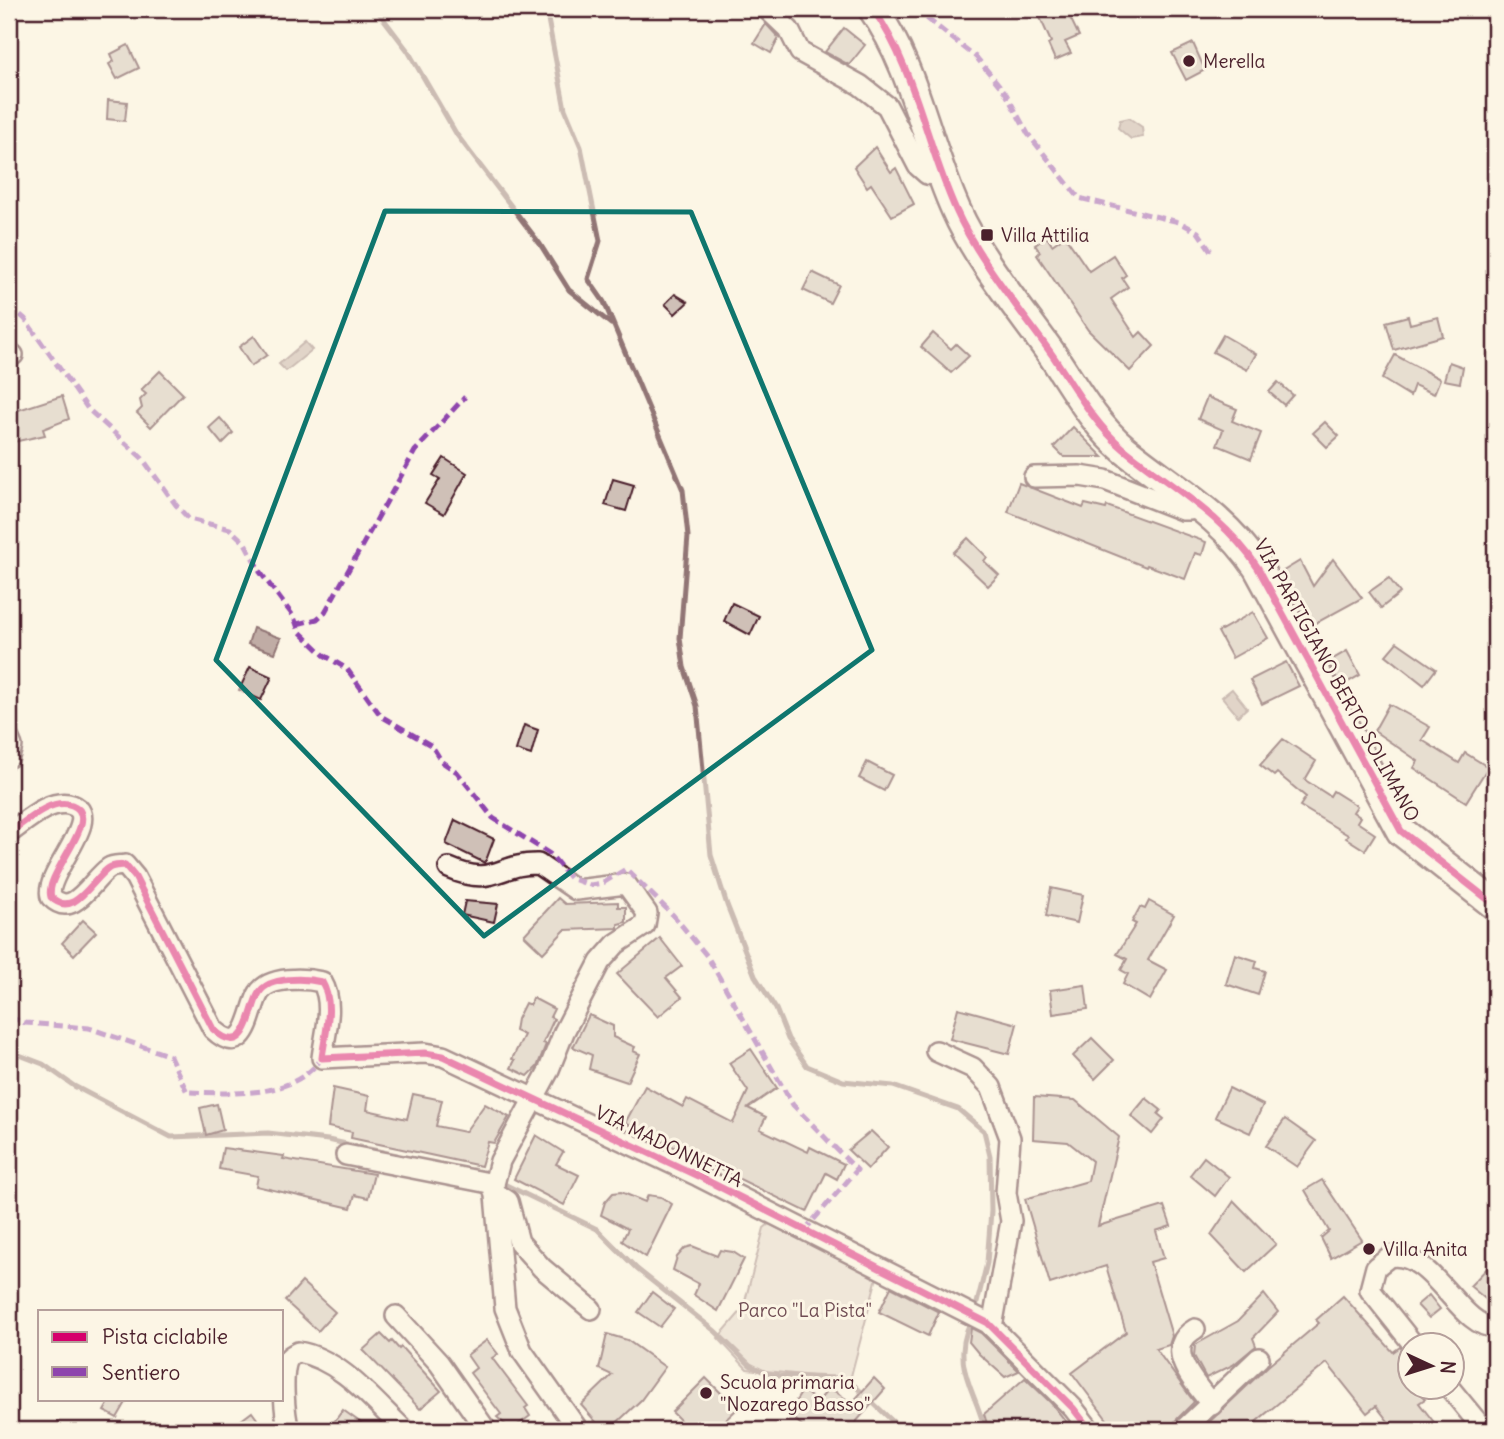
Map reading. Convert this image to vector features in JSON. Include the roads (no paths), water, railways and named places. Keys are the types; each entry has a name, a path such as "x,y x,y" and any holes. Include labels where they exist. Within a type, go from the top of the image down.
{"street":[{"path":"767,9 789,30 800,52 860,85 887,106 918,166 927,174 941,176"},
{"name":"VIA PARTIGIANO BERTO SOLIMANO","path":"873,9 897,49 941,176 957,213 1103,428 1123,448 1198,503 1239,539 1258,568 1401,831 1495,905"},
{"path":"1034,477 1080,476 1105,480 1182,510 1190,510 1198,503"},
{"path":"9,739 12,746 9,757"},
{"name":"VIA MADONNETTA","path":"9,833 55,804 75,806 81,811 83,820 80,830 50,882 51,897 63,903 75,902 111,866 125,865 135,877 213,1029 219,1035 234,1038 242,1035 248,1027 259,992 267,985 285,981 322,982 328,992 329,1006 322,1058 353,1054 434,1054 460,1062 698,1176 990,1325 1073,1408 1090,1430"},
{"path":"449,868 469,877 484,878 538,864 576,890 626,884 647,914 645,925 617,944 600,962 500,1161 494,1188 505,1308 522,1351 578,1430"},
{"path":"936,1051 973,1068 992,1087 1010,1138 1006,1193 1011,1221 990,1325"},
{"path":"346,1155 494,1188 508,1201 519,1242 542,1268 591,1309"},
{"path":"1401,1330 1370,1290 1372,1274 1389,1257 1412,1259 1479,1322 1495,1326"},
{"path":"396,1315 439,1363 486,1430"},
{"path":"1195,1329 1184,1335 1181,1343 1182,1366 1212,1405"},
{"path":"289,1430 285,1418 285,1368 289,1358 298,1352 316,1355 338,1369 404,1430"},
{"path":"1183,1430 1259,1358"},
{"path":"1459,1400 1484,1430"}],"waterway":[{"path":"376,9 408,51 457,135 540,244 569,290 611,324"},
{"path":"546,9 565,109 581,147 600,241 588,279 604,302 683,490 688,536 680,638 684,667 697,706 711,855 727,905 755,976 776,1009 788,1039 807,1066 843,1081 893,1086 958,1109 984,1131 990,1156 991,1211 987,1263 975,1311"},
{"path":"9,1051 43,1064 74,1086 171,1137 268,1133 328,1140 397,1155"},
{"path":"498,1181 597,1229 637,1269 715,1331 750,1365 768,1374 780,1376 838,1378 855,1386 902,1430"},
{"path":"971,1320 965,1336 964,1364 985,1430"}],"place":[{"name":"Merella","path":"1189,61"},
{"name":"Villa Attilia","path":"987,235"},
{"name":"Villa Anita","path":"1369,1249"},
{"name":"Scuola primaria \"Nozarego Basso\"","path":"706,1393"}],"park label":[{"name":"Parco \"La Pista\"","path":"805,1310"}]}
